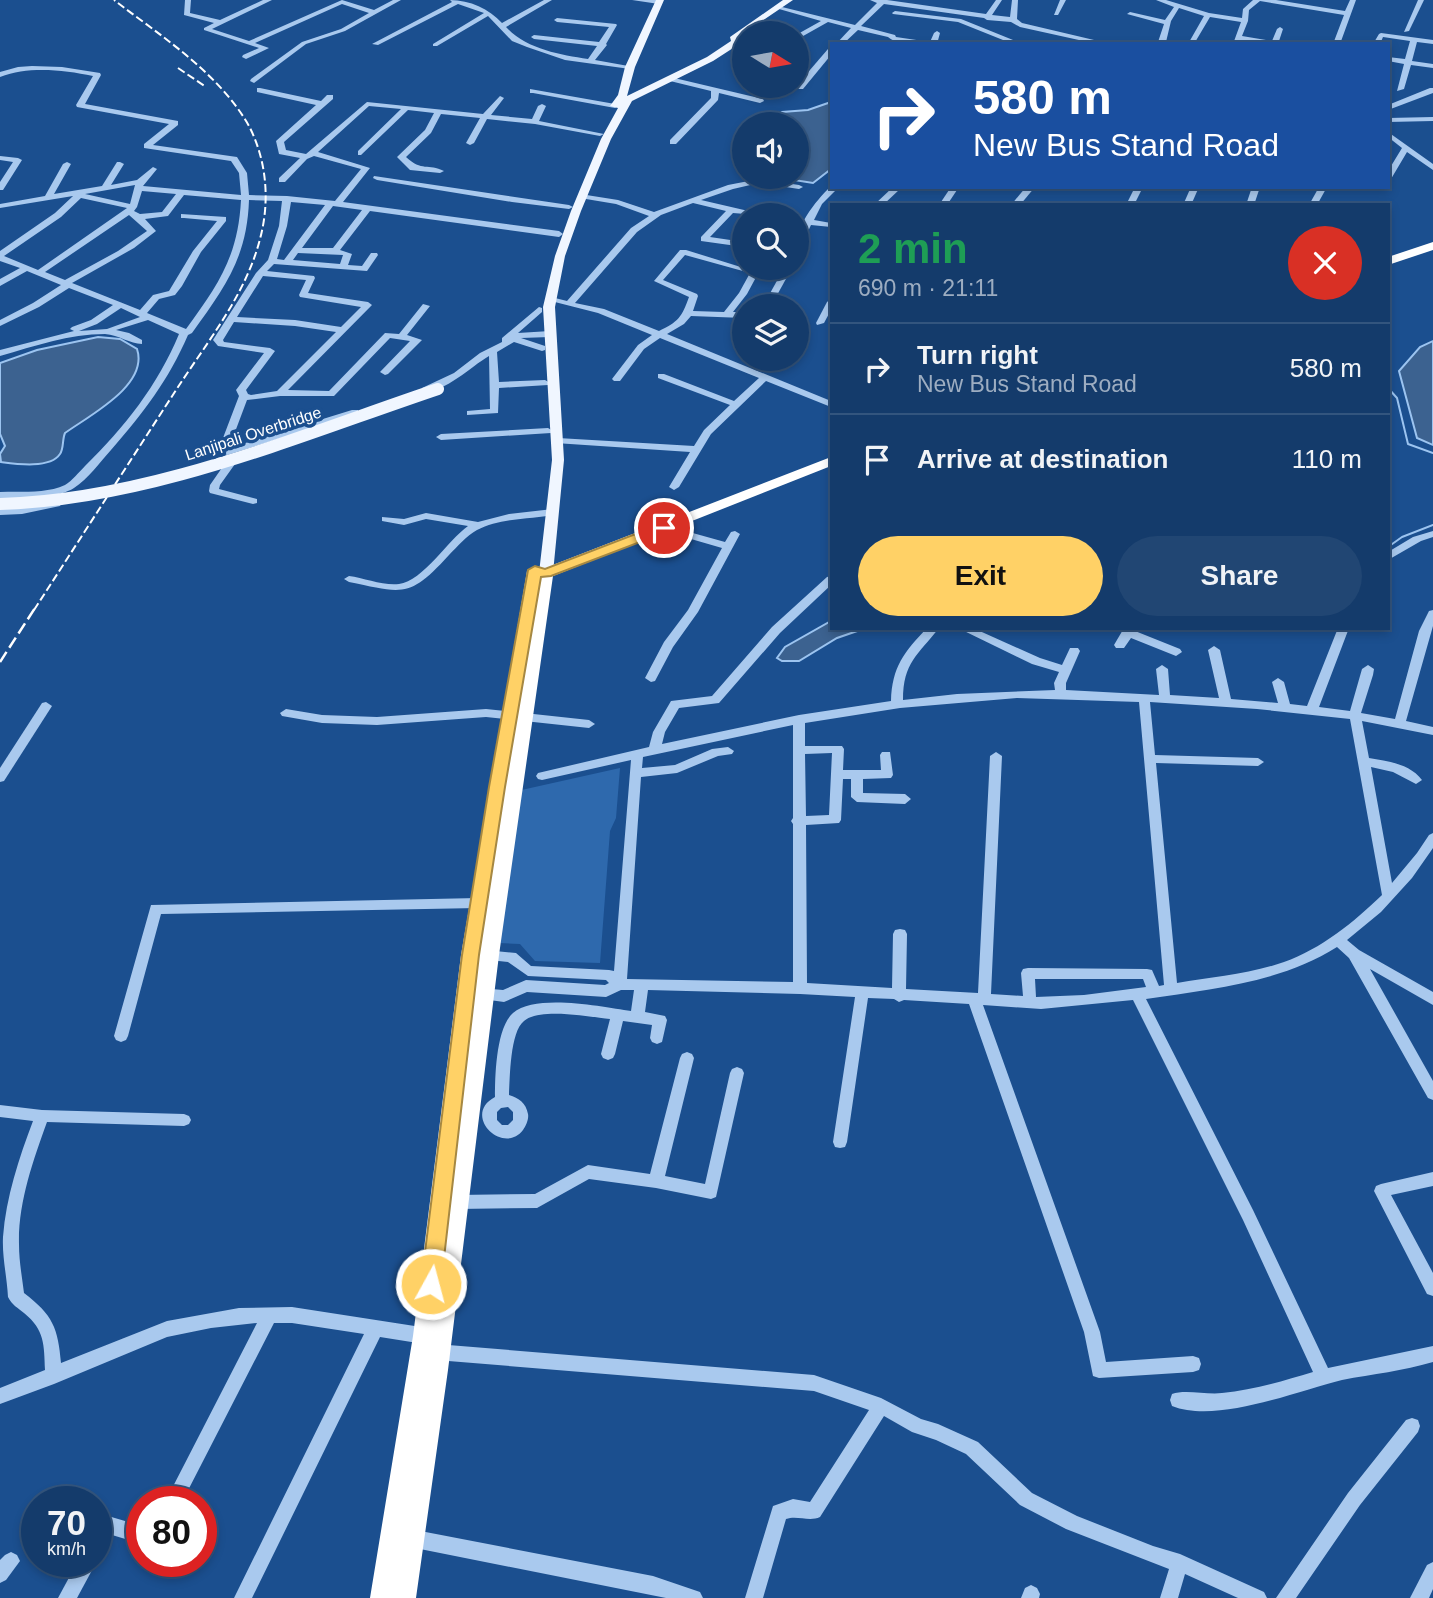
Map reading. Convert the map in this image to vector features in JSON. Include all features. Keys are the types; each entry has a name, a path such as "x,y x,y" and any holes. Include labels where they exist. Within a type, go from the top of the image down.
{"highway":[{"path":"1390,260 1433,246"},
{"path":"383,1598 402,1538 431,1342 480,955 541,572 664,528 830,461"},
{"path":"480,955 478,903 506,785"},
{"path":"431,1342 457,1202 475,994"},
{"path":"402,1538 403,1598"}],"main road":[{"path":"541,572 558,440 539,310 559,234 600,134 615,106 625,97 671,78 721,50 735,37 789,0"},
{"path":"766,21 794,0"},
{"path":"549,512 543,332 560,256 625,97 630,67 660,1"},
{"path":"671,78 732,44"},
{"name":"Lanjipali Overbridge","path":"1,500 34,503 171,478 438,388"}],"street":[{"path":"177,0 187,3 198,0"},
{"path":"246,57 265,48 206,29 269,0"},
{"path":"254,81 304,43 343,30 398,0"},
{"path":"501,27 549,0"},
{"path":"635,0 660,1"},
{"path":"873,0 1013,20 1020,25 1099,42"},
{"path":"987,18 999,0"},
{"path":"998,37 1013,20 1015,0"},
{"path":"1056,13 1063,0"},
{"path":"1147,18 1160,0 1208,15 1245,21"},
{"path":"1256,42 1238,41 1246,9 1257,0"},
{"path":"1263,0 1346,13"},
{"path":"1337,42 1353,1 1343,0"},
{"path":"1406,31 1421,0"},
{"path":"376,44 455,1 489,13 514,40 529,46 565,58 630,67"},
{"path":"249,43 342,2 375,13"},
{"path":"841,42 882,2"},
{"path":"187,3 186,14 221,22"},
{"path":"1162,42 1167,23 1177,7"},
{"path":"782,9 892,37"},
{"path":"435,45 489,13"},
{"path":"895,13 959,20 1014,42"},
{"path":"1130,14 1167,23"},
{"path":"1192,42 1208,15"},
{"path":"557,20 614,25 590,62"},
{"path":"809,30 827,20"},
{"path":"1275,42 1280,29"},
{"path":"932,42 937,33"},
{"path":"1377,42 1381,35 1433,43"},
{"path":"534,37 603,45"},
{"path":"1400,89 1414,40"},
{"path":"809,77 830,52"},
{"path":"1390,60 1433,66"},
{"path":"0,75 41,78 46,73 56,71 97,75 80,105 174,123 147,146 234,159 243,173 245,198 244,221 238,248 219,289 189,331 184,333 171,364 143,407 96,461 63,491 56,504 36,509 0,512"},
{"path":"671,78 760,101"},
{"path":"260,90 322,104"},
{"path":"673,142 715,98 715,90"},
{"path":"1390,107 1433,90"},
{"path":"533,91 615,106"},
{"path":"287,262 294,250 366,167 309,155 287,155 279,143 330,97"},
{"path":"470,143 484,118 500,98"},
{"path":"282,180 367,104 535,122 600,134"},
{"path":"535,122 542,106"},
{"path":"361,153 408,107"},
{"path":"438,112 428,131 401,157 413,168 440,171"},
{"path":"1390,120 1433,118"},
{"path":"1390,136 1433,168"},
{"path":"1390,174 1406,148"},
{"path":"0,158 18,160 0,188"},
{"path":"48,198 67,164"},
{"path":"105,187 120,164"},
{"path":"37,274 131,209 139,185 153,169"},
{"path":"377,178 512,201 569,207"},
{"path":"0,206 81,194 105,187 139,185 181,193 287,198 559,234"},
{"path":"570,303 634,230 654,215 732,187"},
{"path":"809,216 833,189"},
{"path":"880,203 896,189"},
{"path":"1017,203 1029,189"},
{"path":"139,217 164,215 181,193"},
{"path":"0,323 36,305 107,258 128,251 152,232 131,209 81,194"},
{"path":"81,194 58,215 0,257 37,274 120,304 184,333"},
{"path":"583,196 618,202 654,215"},
{"path":"287,198 283,226 272,261 260,273 218,340 221,344 270,351 241,390 244,396 223,451 227,452 434,387 517,336 543,332"},
{"path":"693,201 731,210 704,239 732,244"},
{"path":"335,251 367,209"},
{"path":"184,216 244,221"},
{"path":"108,331 145,315 156,297 172,293 197,251 223,219"},
{"path":"809,224 830,225"},
{"path":"272,261 364,269 374,256 294,250"},
{"path":"617,379 641,347 678,324 688,313 694,296 658,281 683,252 732,264"},
{"path":"343,267 348,254"},
{"path":"0,283 25,269"},
{"path":"260,273 311,278 303,295 368,305 280,393"},
{"path":"728,313 751,280"},
{"path":"551,300 601,312 830,404"},
{"path":"31,345 47,336 94,322 120,304"},
{"path":"820,323 830,304"},
{"path":"401,337 426,306"},
{"path":"470,413 495,411 498,347 539,310"},
{"path":"688,313 732,314"},
{"path":"233,318 343,330"},
{"path":"0,353 89,332 108,331 130,335 139,342"},
{"path":"513,331 543,332"},
{"path":"244,396 251,398 280,393 331,394 388,335 417,340 385,372"},
{"path":"498,347 525,341 542,348"},
{"name":"Lanjipali Overbridge","path":"438,388 469,371 498,347"},
{"path":"661,376 737,405"},
{"path":"674,487 707,432 764,377"},
{"path":"495,385 545,383"},
{"path":"331,394 335,418"},
{"path":"441,437 548,430"},
{"path":"558,440 695,449"},
{"path":"230,464 215,485 214,491 253,501"},
{"path":"1,500 63,491"},
{"path":"349,579 398,588 414,581 437,563 470,528 549,512"},
{"path":"386,519 404,522 426,516 480,525"},
{"path":"664,528 727,546"},
{"path":"651,678 668,645 692,612 735,534"},
{"path":"1390,556 1428,535 1433,547"},
{"path":"654,750 659,732 675,704 715,701 776,630 830,580"},
{"path":"1400,723 1421,643 1433,614"},
{"path":"897,705 897,675 901,664 932,630"},
{"path":"967,630 1037,661 1066,670"},
{"path":"1312,709 1343,630"},
{"path":"1121,645 1129,631 1176,652"},
{"path":"1214,650 1226,703"},
{"path":"1061,694 1060,683 1074,651"},
{"path":"1161,669 1165,699"},
{"path":"1368,669 1367,678 1355,702 1355,714 1388,895"},
{"path":"1278,682 1285,707"},
{"path":"542,776 799,719 897,705 1016,694 1165,699 1312,709 1355,714 1433,731"},
{"path":"1144,698 1171,990"},
{"path":"0,778 46,706"},
{"path":"286,713 322,719 354,720 486,713 589,724"},
{"path":"799,719 797,821 800,988"},
{"path":"797,821 835,820 838,780 838,749 799,750"},
{"path":"636,773 677,769 716,752 728,751"},
{"path":"620,984 637,753"},
{"path":"838,780 857,781 887,775 886,755"},
{"path":"996,756 979,1000 1092,1332 1099,1370 1193,1364"},
{"path":"1151,759 1258,762"},
{"path":"1363,762 1388,765 1406,772 1416,780"},
{"path":"857,781 857,797 905,799"},
{"path":"475,994 505,996 526,986 606,991 620,984 800,988 899,996 1079,1002 1171,990 1250,976 1301,961 1338,940 1388,895 1433,838"},
{"path":"121,1036 156,909 478,903"},
{"path":"899,996 900,934"},
{"path":"1338,940 1354,954 1433,999"},
{"path":"1354,954 1433,1094"},
{"path":"480,955 511,957 528,971 609,975 620,984"},
{"path":"1030,1002 1028,973 1147,974 1155,992"},
{"path":"637,1017 642,985"},
{"path":"840,1142 862,994"},
{"path":"1137,994 1248,1215 1324,1377"},
{"path":"502,1102 504,1063 511,1029 518,1017 544,1008 660,1020 657,1038"},
{"path":"608,1054 618,1015"},
{"path":"656,1181 687,1058"},
{"path":"457,1202 537,1201 588,1172 711,1192 737,1073"},
{"path":"0,1111 42,1116 184,1120"},
{"path":"42,1116 19,1183 11,1240 16,1297 41,1314 49,1327 54,1376"},
{"path":"1433,1179 1381,1191 1433,1289"},
{"path":"181,1486 270,1315"},
{"path":"0,1396 167,1329 230,1317 270,1315 376,1326 431,1342 814,1383 880,1406 918,1426 972,1448 1026,1499 1072,1523 1180,1563 1258,1598"},
{"path":"243,1598 376,1326"},
{"path":"1178,1400 1202,1404 1258,1397 1324,1377 1433,1354"},
{"path":"754,1598 779,1512 793,1508 814,1511 880,1406"},
{"path":"1285,1598 1354,1499 1412,1426"},
{"path":"402,1538 653,1586 694,1598"},
{"path":"1169,1598 1180,1563"},
{"path":"1419,1598 1433,1571"},
{"path":"67,1598 79,1577"}],"shaded area":[{"path":"830,102 830,170 813,183 809,182 809,112 782,112 808,110"},
{"path":"98,337 120,339 137,349 138,362 126,387 102,408 65,433 61,452 55,459 41,464 1,462 0,454 5,446 0,434 0,363 37,350"},
{"path":"1433,341 1433,445 1417,438 1399,371 1420,347"},
{"path":"830,622 830,630 860,630 837,638 799,661 782,661 777,658 785,647"},
{"path":"620,768 616,818 610,831 600,963 535,961 520,944 499,943 517,791"}],"waterway":[{"path":"1390,390 1397,398 1408,444 1433,453"},
{"path":"1390,546 1402,537 1433,525"}],"railway":[{"path":"34,610 236,298 254,259 265,211 265,182 260,153 249,126 237,107 188,57 114,0"},
{"path":"178,68 206,87"},
{"path":"0,662 35,608"}],"route":[{"path":"431,1284 471,955 535,570 546,573 664,528"}]}
